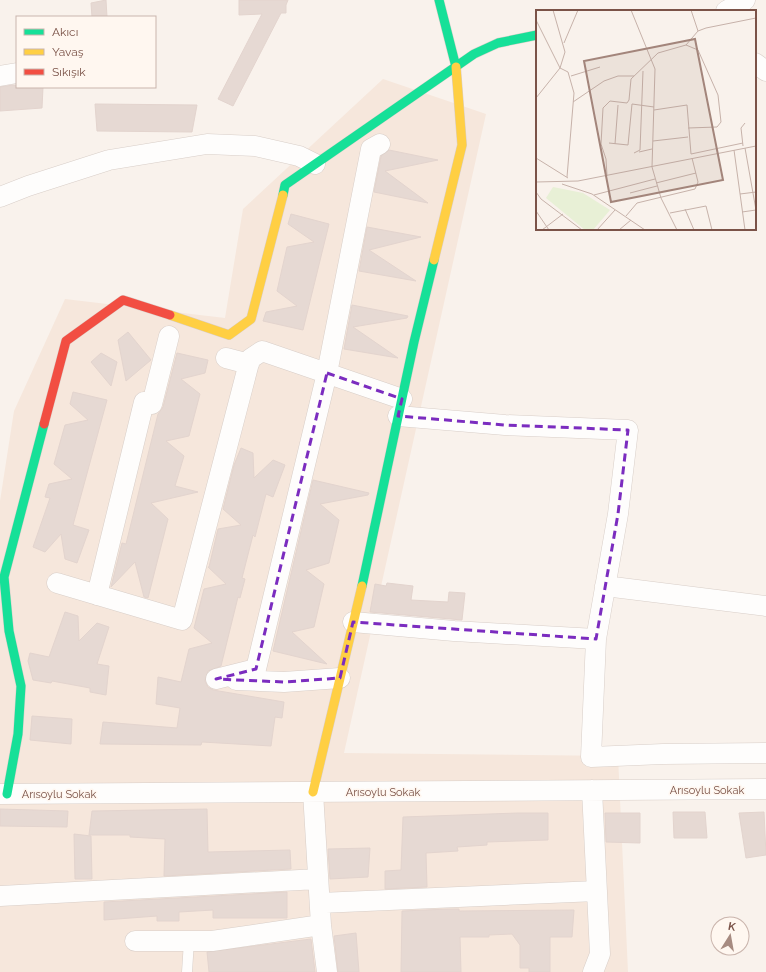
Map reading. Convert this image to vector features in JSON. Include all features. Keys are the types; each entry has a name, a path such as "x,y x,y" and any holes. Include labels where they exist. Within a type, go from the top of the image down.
{"street":[{"path":"327,972 321,925 313,792 353,622 400,407 462,145 456,68 439,0"},
{"path":"728,10 745,0"},
{"path":"3,794 18,734 21,686 9,631 4,577 66,341 123,300 229,335 251,319 284,185 456,68 474,54 498,42 536,36"},
{"path":"756,64 766,71"},
{"path":"0,76 16,73"},
{"path":"0,197 28,186 109,160 207,144 255,146 299,156 315,164"},
{"path":"340,678 284,682 216,679 256,669 327,373 371,149 380,144"},
{"path":"97,595 144,402 152,404 169,336"},
{"path":"57,583 182,620 250,360 262,351 327,373 400,407 504,425 628,430 618,514 596,639 592,757 663,754 766,753"},
{"path":"226,358 249,364"},
{"path":"605,586 766,606"},
{"path":"353,622 454,631 596,639"},
{"name":"Arısoylu Sokak","path":"3,794 766,789"},
{"path":"592,790 600,954 593,972"},
{"path":"0,896 318,879"},
{"path":"320,903 597,891"},
{"path":"135,941 212,941 321,925"}],"lane":[{"path":"187,972 189,941"}],"highlighted area":[{"path":"327,373 402,399 398,416 505,425 628,430 618,514 596,639 353,622 340,678 284,682 216,679 256,669"}],"shaded area":[{"path":"383,79 486,114 344,753 618,756 628,972 0,972 0,501 14,411 65,299 225,318 243,209"}],"building":[{"path":"106,0 107,16 92,16 91,3"},
{"path":"239,0 288,0 286,5 286,13 281,13 233,106 218,99 262,14 239,15"},
{"path":"13,85 16,85 16,88 43,88 42,108 0,111 0,87"},
{"path":"95,104 197,105 192,132 97,131"},
{"path":"389,150 438,160 385,171 428,203 374,192 381,156"},
{"path":"291,214 329,224 303,330 263,321 266,312 297,306 277,291 287,247 314,242 288,224"},
{"path":"367,227 421,237 369,250 416,281 359,271"},
{"path":"352,305 408,316 407,318 353,327 398,358 344,349"},
{"path":"128,332 151,360 126,381 118,340"},
{"path":"101,353 117,362 111,386 91,362"},
{"path":"177,353 208,360 205,373 181,379 200,394 189,436 166,441 184,456 175,486 198,492 151,503 168,519 148,598 144,597 135,562 111,587 122,543 126,544 158,414 163,407"},
{"path":"73,392 107,400 73,525 89,530 77,563 65,559 61,534 45,552 33,547 50,498 45,497 49,484 72,479 54,464 65,425 88,420 70,404"},
{"path":"241,448 253,453 254,478 273,460 285,465 273,497 266,494 255,537 253,535 242,578 245,579 240,598 238,597 221,666 208,671 205,681 208,687 213,690 284,702 282,718 275,717 271,746 202,742 201,745 100,744 103,722 177,728 180,708 156,704 158,677 181,682 189,649 212,643 194,628 204,589 226,584 208,567 218,529 241,525 223,509 234,465"},
{"path":"313,480 369,493 368,495 320,504 339,520 329,563 306,570 324,584 314,627 292,632 327,664 273,651"},
{"path":"387,583 413,586 411,600 448,602 449,592 465,593 462,620 370,612 375,584 386,586"},
{"path":"65,612 78,616 79,641 97,623 109,627 97,664 109,666 106,695 90,692 90,688 52,681 51,683 33,680 28,661 30,653 49,657"},
{"path":"32,716 72,719 71,744 30,740"},
{"path":"0,809 68,811 67,827 0,826"},
{"path":"207,809 208,852 290,850 291,869 164,876 165,839 130,837 130,835 89,835 92,811"},
{"path":"673,812 705,812 707,838 674,838"},
{"path":"764,812 766,855 746,858 739,813"},
{"path":"548,813 548,840 487,842 487,845 457,847 458,851 426,853 427,887 385,889 385,871 401,870 403,817"},
{"path":"605,813 640,813 640,843 606,842"},
{"path":"74,834 91,836 92,879 75,879"},
{"path":"370,848 368,877 330,879 328,849"},
{"path":"287,892 287,918 213,918 213,910 179,912 179,921 157,921 157,916 104,920 104,902"},
{"path":"459,909 459,911 574,910 572,937 550,937 550,972 529,972 529,968 520,968 520,945 512,934 489,935 489,937 460,937 461,972 401,972 402,911"},
{"path":"356,933 359,972 338,972 334,936"},
{"path":"311,939 315,972 209,972 207,952"}],"traffic: fast":[{"path":"439,0 456,67"},
{"path":"283,195 285,185 474,54 498,43 536,35"},
{"path":"362,586 414,342 434,260"},
{"path":"7,794 18,734 21,686 9,631 4,577 44,424"}],"traffic: slow":[{"path":"434,260 462,145 456,67"},
{"path":"170,315 229,335 251,319 283,195"},
{"path":"313,792 362,586"}],"traffic: jam":[{"path":"44,424 66,341 123,300 170,315"}]}
